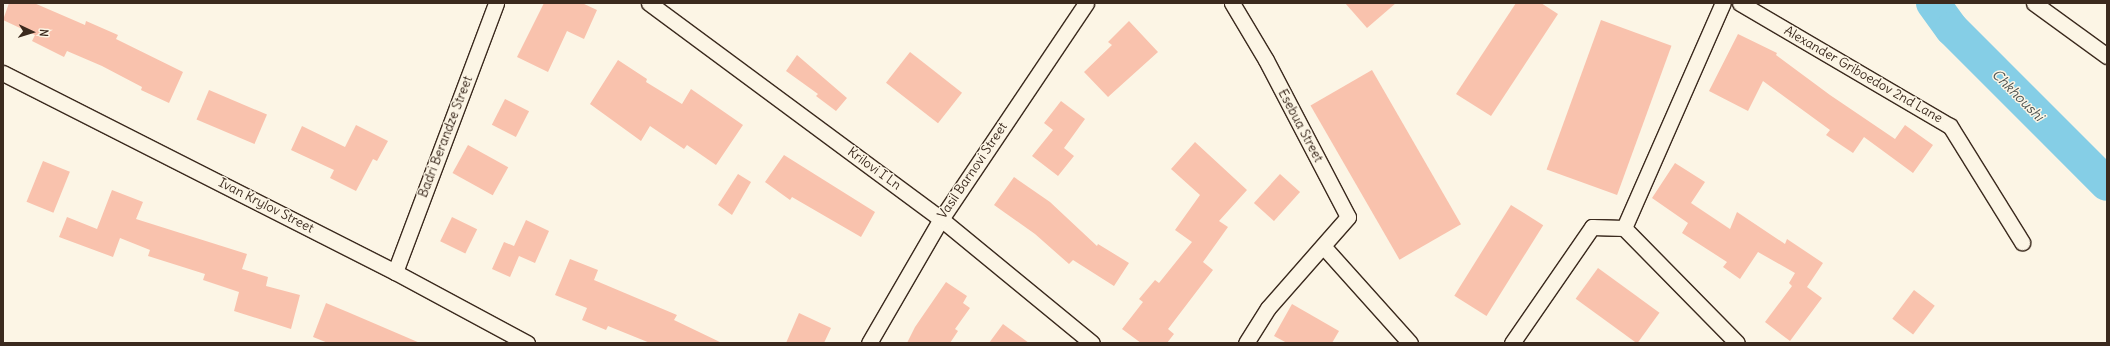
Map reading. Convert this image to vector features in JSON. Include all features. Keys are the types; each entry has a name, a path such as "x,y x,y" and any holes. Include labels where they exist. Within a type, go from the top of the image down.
{"street":[{"name":"Badri Berandze Street","path":"395,272 496,3"},
{"name":"Krilovi I Ln","path":"649,3 941,219 1092,343"},
{"name":"Vasil Barnovi Street","path":"869,343 941,219 1086,3"},
{"name":"Esebua Street","path":"1232,3 1266,60 1348,217 1268,308 1246,343"},
{"path":"1624,228 1723,3"},
{"name":"Alexander Griboedov 2nd Lane","path":"1740,3 1950,126 2022,242"},
{"path":"2034,3 2107,56"},
{"name":"Ivan Krylov Street","path":"3,73 395,272 527,343"},
{"path":"1512,343 1592,227 1624,228 1737,343"},
{"path":"1323,246 1410,343"}],"building":[{"path":"9,3 34,3 85,25 86,21 118,35 116,39 183,72 169,103 141,90 142,87 102,66 67,51 64,57 32,41 35,35 3,20"},
{"path":"544,3 582,3 597,10 584,39 567,31 548,72 517,57"},
{"path":"1345,3 1396,3 1367,28"},
{"path":"1516,3 1541,3 1558,14 1491,116 1456,94"},
{"path":"1601,20 1671,46 1617,195 1547,169"},
{"path":"1129,21 1158,52 1108,97 1084,72 1112,45 1108,42"},
{"path":"1738,34 1777,53 1776,55 1830,95 1895,139 1905,125 1933,145 1913,173 1864,137 1853,153 1826,135 1830,130 1763,81 1748,111 1709,91"},
{"path":"910,52 962,93 938,123 886,83"},
{"path":"797,55 847,98 836,111 816,96 818,94 786,71"},
{"path":"618,60 647,79 646,82 682,104 691,89 743,125 716,165 687,145 684,149 650,126 641,141 590,104"},
{"path":"1372,70 1461,224 1400,260 1311,106"},
{"path":"209,90 267,115 254,144 196,119"},
{"path":"505,99 529,111 516,137 492,125"},
{"path":"1061,101 1085,119 1064,148 1074,156 1058,176 1032,156 1053,130 1044,123"},
{"path":"356,125 388,141 377,161 373,159 356,191 330,178 334,170 291,150 302,126 345,147"},
{"path":"1195,142 1247,190 1219,221 1228,227 1203,262 1213,270 1168,329 1174,334 1167,343 1141,343 1122,329 1143,302 1139,299 1155,280 1159,283 1192,242 1175,230 1200,195 1171,169"},
{"path":"468,145 508,167 493,195 452,173"},
{"path":"784,155 875,212 861,237 792,197 790,200 765,182"},
{"path":"43,161 70,172 53,213 27,202"},
{"path":"1675,163 1705,182 1691,203 1730,229 1737,212 1785,244 1787,239 1823,263 1807,287 1822,298 1790,341 1765,322 1792,286 1789,283 1795,273 1758,252 1740,279 1723,267 1727,262 1682,233 1688,223 1652,198"},
{"path":"738,174 751,182 732,215 718,205"},
{"path":"1280,174 1300,192 1274,221 1254,203"},
{"path":"1014,177 1050,202 1097,246 1098,244 1129,263 1114,286 1073,260 1069,264 1035,234 994,205"},
{"path":"112,190 143,202 136,219 247,254 242,269 268,277 266,286 300,295 291,329 234,311 239,292 203,280 205,274 148,256 150,250 120,238 113,257 59,237 67,217 97,229"},
{"path":"1511,205 1543,225 1487,316 1454,296"},
{"path":"452,217 477,229 465,254 440,241"},
{"path":"526,220 549,231 535,263 519,256 510,277 492,269 504,242 514,246"},
{"path":"570,259 598,270 594,280 677,315 674,320 722,343 650,343 608,326 606,330 582,320 587,308 555,295"},
{"path":"1598,268 1659,313 1637,343 1576,299"},
{"path":"946,282 967,296 963,303 970,308 955,329 958,331 950,343 907,343 915,327"},
{"path":"1914,290 1935,306 1913,334 1892,319"},
{"path":"326,303 420,343 328,343 313,337"},
{"path":"1292,304 1339,331 1332,343 1287,343 1274,336"},
{"path":"799,313 831,328 824,343 786,343"},
{"path":"1003,324 1029,343 989,343"}],"waterway":[{"name":"Chkhoushi","path":"1933,3 1952,29 2107,184"}]}
